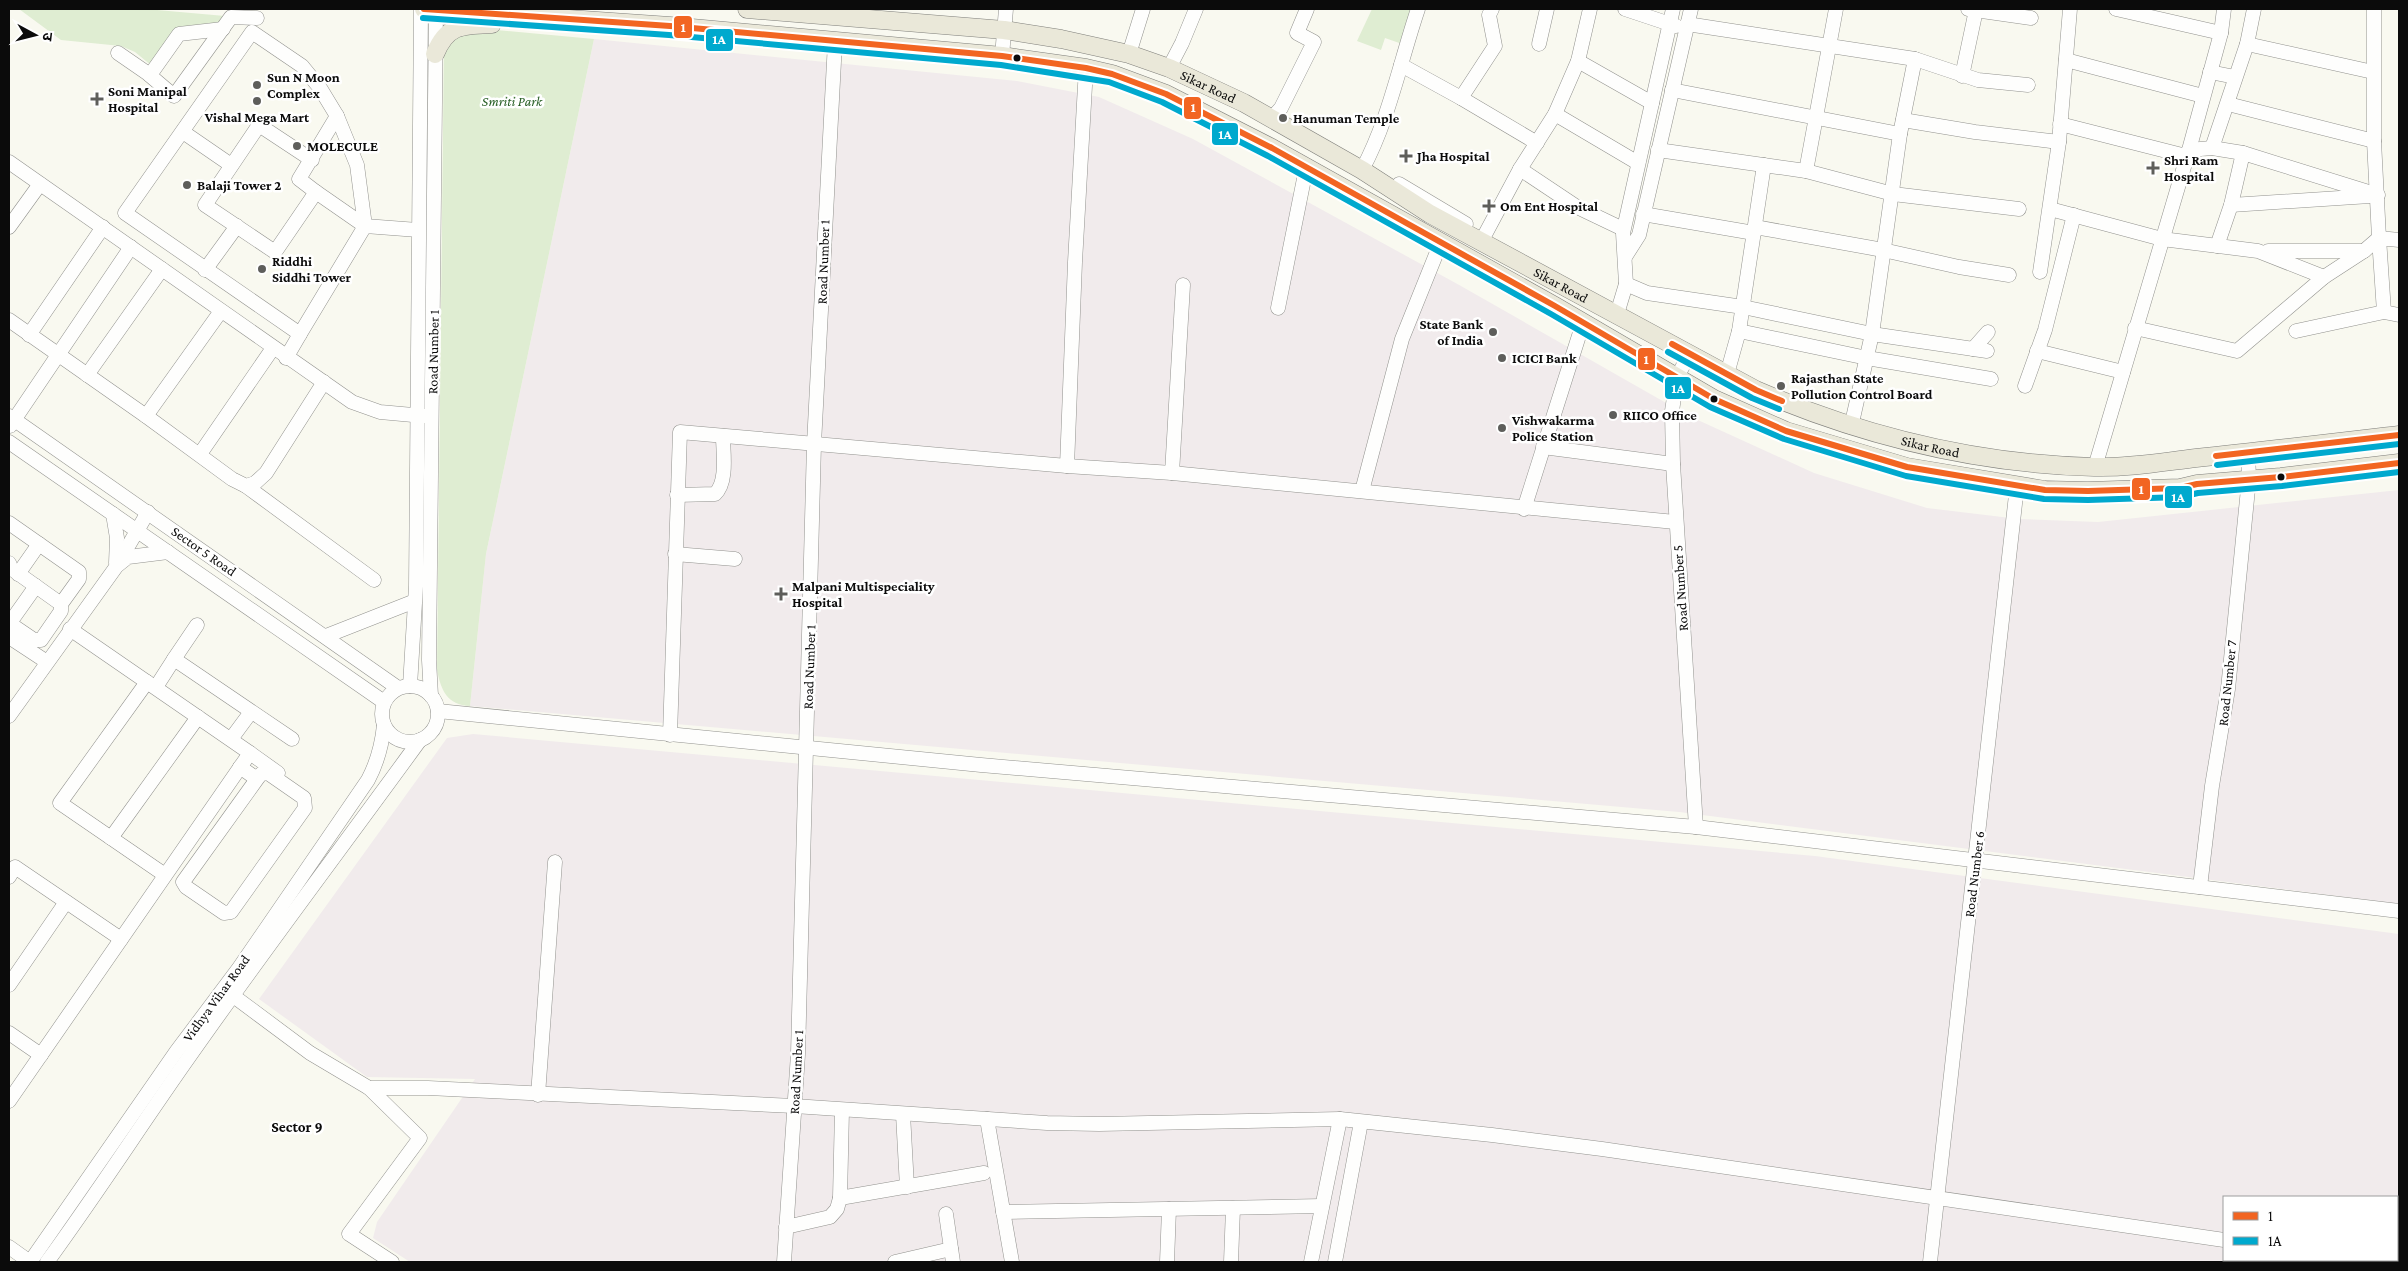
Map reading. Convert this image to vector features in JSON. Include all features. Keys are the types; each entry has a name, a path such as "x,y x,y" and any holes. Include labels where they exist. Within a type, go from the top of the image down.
{"main road":[{"path":"429,9 670,26 1002,56 1086,68 1128,79 1208,114 1441,242 1739,412 1827,444 1907,467 2045,490 2136,490 2180,488 2197,484 2399,463"},
{"name":"Sikar Road","path":"747,9 861,13 1004,27 1130,51 1171,65 1244,103 1274,116 1363,167 1430,214 1483,239 1577,295 1617,314 1756,390 1807,412 1851,427 1937,449 2046,464 2095,467 2399,435"},
{"path":"435,54 443,37 451,30 461,26 496,24 504,15"}],"street":[{"name":"Road Number 1","path":"429,9 435,54 429,660 431,696"},
{"name":"Road Number 1","path":"404,687 415,601 418,230 429,9"},
{"path":"824,9 861,13"},
{"path":"1002,56 1006,9"},
{"path":"1130,51 1143,9"},
{"path":"1171,65 1196,9"},
{"path":"1274,116 1314,42 1297,33 1307,9"},
{"path":"1363,167 1370,155 1418,9"},
{"path":"1461,98 1494,46 1489,15 1492,9"},
{"path":"1539,44 1547,9"},
{"path":"1483,239 1520,169 1555,114 1578,61 1590,9"},
{"path":"1625,9 1670,24 1829,45 1915,59 1962,76 2028,85"},
{"path":"1617,314 1626,284 1623,229 1673,9"},
{"path":"1625,257 1638,235 1690,9"},
{"path":"1806,171 1836,9"},
{"path":"2040,272 2058,142 2070,9"},
{"path":"2116,9 2221,33"},
{"path":"2095,467 2221,33 2224,9"},
{"path":"2212,148 2228,104 2246,44 2254,9"},
{"path":"2374,9 2373,72 2376,125 2374,141 2384,312"},
{"path":"1962,76 1972,10 2030,18"},
{"path":"118,53 150,75 174,96 231,17 257,20 302,66 320,88 337,116 357,165 365,226 286,358"},
{"path":"29,335 107,230 125,213 183,132 257,20"},
{"path":"150,75 179,34 223,29"},
{"name":"Road Number 1","path":"784,1262 798,1044 814,444 835,42"},
{"path":"2246,44 2373,72"},
{"path":"1851,427 1872,334 1902,127 1915,59"},
{"path":"2066,60 2203,96"},
{"path":"1578,61 1652,103"},
{"path":"1401,65 1537,142"},
{"path":"1067,466 1075,262 1086,68"},
{"path":"2210,72 2235,77"},
{"path":"1672,90 1816,117 2058,142"},
{"path":"2228,104 2374,141"},
{"path":"1555,114 1640,156 1658,152 1764,165 1806,171 1893,194 2019,209"},
{"path":"337,116 299,179 365,226 418,230"},
{"path":"2060,124 2187,153 2212,148 2244,153 2378,195"},
{"path":"312,160 259,125 205,205 275,252 316,192"},
{"path":"183,132 231,165"},
{"path":"2217,246 2231,205 2244,153"},
{"path":"9,162 286,358 352,402 380,412 432,416"},
{"path":"1728,374 1739,331 1764,165"},
{"path":"1278,308 1306,169"},
{"path":"1520,169 1578,207 1623,229"},
{"path":"9,227 40,184"},
{"path":"2231,205 2378,195"},
{"path":"2050,209 2162,239 2258,250 2364,251"},
{"path":"125,213 300,334"},
{"path":"1643,214 1884,250 1959,267 2009,275"},
{"path":"2025,386 2059,278 2074,215"},
{"path":"205,270 237,226"},
{"path":"2135,328 2237,351 2324,278 2364,251 2379,238 2399,240"},
{"path":"1362,491 1402,339 1441,242"},
{"path":"11,421 58,356 131,247"},
{"path":"2258,250 2324,278"},
{"path":"87,375 162,269"},
{"path":"1626,284 1647,293 1743,307 1872,334 1980,350 1988,332"},
{"path":"1172,473 1183,285"},
{"path":"146,416 221,311"},
{"path":"2296,332 2384,312 2399,315"},
{"path":"9,320 200,454 232,479 246,486 374,580"},
{"path":"1524,509 1582,323"},
{"path":"1739,331 1867,358 1991,379"},
{"path":"200,454 273,348"},
{"path":"2037,351 2123,372"},
{"name":"Road Number 5","path":"1690,353 1677,377 1672,411 1672,464 1696,827"},
{"path":"246,486 255,483 266,473 324,382"},
{"name":"Sector 5 Road","path":"11,421 404,687"},
{"path":"670,735 680,432 1067,466 1172,473 1524,509 1675,522"},
{"path":"677,495 715,494 718,491 722,479 723,436"},
{"name":"Sector 5 Road","path":"9,442 384,702"},
{"path":"1543,447 1672,464"},
{"name":"Road Number 7","path":"2200,887 2212,786 2228,689 2249,479 2248,452"},
{"name":"Road Number 6","path":"1930,1262 2017,486"},
{"path":"9,716 116,567 148,512"},
{"path":"113,514 117,538 116,567"},
{"path":"9,523 79,572 79,579 61,604 61,611 41,640 34,640 9,627"},
{"path":"39,544 13,568 61,604"},
{"path":"116,567 128,557 168,552"},
{"path":"675,554 735,559"},
{"path":"9,627 36,586"},
{"path":"326,636 415,601"},
{"path":"165,876 60,803 152,684 174,659 197,625"},
{"path":"9,627 46,662"},
{"path":"70,629 315,797"},
{"path":"174,659 292,739"},
{"path":"404,687 422,688 431,696 438,711 434,729 420,740 408,742 396,738 384,725 382,709 384,702 404,687"},
{"path":"438,711 981,765 1696,827 2399,911"},
{"path":"231,739 250,712"},
{"path":"111,838 198,717"},
{"name":"Vidhya Vihar Road","path":"47,1262 229,992 368,780 383,740 384,725"},
{"name":"Vidhya Vihar Road","path":"34,1261 176,1052 229,992 420,740"},
{"path":"10,1096 250,753"},
{"path":"240,767 258,779"},
{"path":"268,773 304,798 306,808 231,912 224,913 183,884 258,779 261,774 268,773"},
{"path":"196,831 212,842"},
{"path":"186,845 203,855"},
{"path":"538,1095 555,862"},
{"path":"9,877 15,868 121,939"},
{"path":"9,984 66,902"},
{"path":"229,992 310,1053 369,1088 420,1138 350,1234 392,1262"},
{"path":"9,1033 41,1054"},
{"path":"369,1088 428,1088 538,1095 794,1106 987,1119 1099,1124 1340,1119 1593,1148 2223,1240"},
{"path":"786,1227 830,1218 836,1209 840,1198 842,1110"},
{"path":"903,1114 907,1187"},
{"path":"987,1119 1012,1262"},
{"path":"1311,1262 1340,1119"},
{"path":"1335,1262 1361,1122"},
{"path":"840,1198 984,1173"},
{"path":"1003,1212 1322,1206"},
{"path":"1231,1262 1233,1208"},
{"path":"1167,1262 1169,1209"},
{"path":"895,1262 952,1256 946,1214"},
{"path":"9,1247 34,1261"}],"shaded area":[{"path":"594,39 1017,81 1099,97 1193,139 1461,286 1689,416 1814,473 1927,508 2019,519 2098,522 2399,490 2399,904 1679,812 470,706 486,554"},
{"path":"473,734 1815,856 2399,934 2399,1262 410,1262 373,1238 377,1222 475,1079 367,1077 259,999 447,738"}],"green space":[{"path":"19,9 146,9 225,16 221,23 176,31 152,66 135,52 121,46 61,40"},
{"path":"1372,9 1416,9 1405,45 1385,38 1381,50 1357,41"},
{"name":"Smriti Park","path":"474,28 594,39 486,554 470,706 456,703 446,695 437,670 444,40"}],"transit line":[{"name":"1","path":"424,9 670,26 1002,56 1086,68 1112,74 1166,94 1272,148 1555,306 1714,399 1786,431 1907,467 2045,490 2088,491 2180,488 2197,484 2281,477 2399,463"},
{"name":"1A","path":"423,18 669,35 1001,65 1109,82 1162,102 1268,156 1551,314 1710,407 1784,439 1906,476 2044,499 2088,500 2181,497 2198,493 2282,486 2399,472"},
{"name":"1","path":"1672,344 1756,390 1782,401"},
{"name":"1A","path":"1668,352 1752,398 1779,409"},
{"name":"1","path":"2216,456 2399,435"},
{"name":"1A","path":"2217,465 2399,444"}],"place":[{"name":"Sun N Moon Complex","path":"257,85"},
{"name":"Soni Manipal Hospital","path":"97,99"},
{"name":"Vishal Mega Mart","path":"257,101"},
{"name":"Hanuman Temple","path":"1283,118"},
{"name":"MOLECULE","path":"297,146"},
{"name":"Jha Hospital","path":"1406,156"},
{"name":"Shri Ram Hospital","path":"2153,168"},
{"name":"Balaji Tower 2","path":"187,185"},
{"name":"Om Ent Hospital","path":"1489,206"},
{"name":"Riddhi Siddhi Tower","path":"262,269"},
{"name":"State Bank of India","path":"1493,332"},
{"name":"ICICI Bank","path":"1502,358"},
{"name":"Rajasthan State Pollution Control Board","path":"1781,386"},
{"name":"RIICO Office","path":"1613,415"},
{"name":"Vishwakarma Police Station","path":"1502,428"},
{"name":"Malpani Multispeciality Hospital","path":"781,594"}],"district":[{"name":"Sector 9","path":"297,1127"}]}
